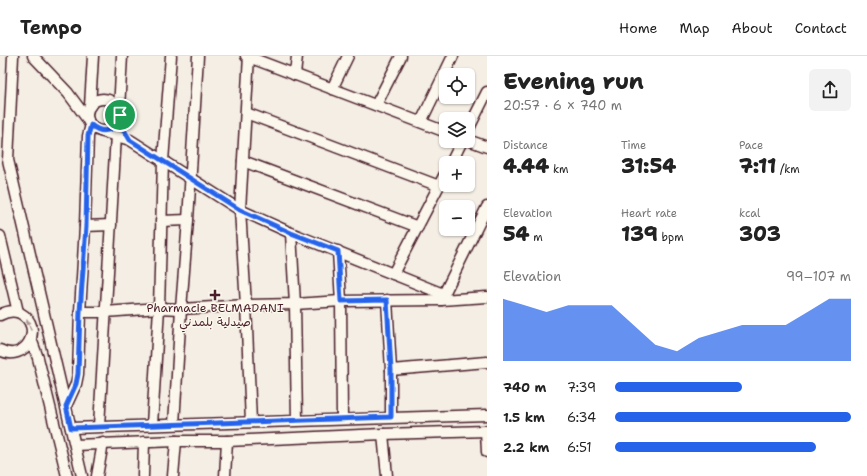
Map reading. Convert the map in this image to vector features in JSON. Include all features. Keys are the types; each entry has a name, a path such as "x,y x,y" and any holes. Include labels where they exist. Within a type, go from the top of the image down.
{"street":[{"path":"13,56 4,163 66,406 82,476"},
{"path":"33,56 42,61 95,129 130,140 240,210 291,233 393,274 442,297"},
{"path":"66,406 76,384 78,374 80,312 86,226 88,136 90,123 87,115 92,101 93,56"},
{"path":"100,131 114,127 118,122 122,56"},
{"path":"152,425 160,308 163,161 171,56"},
{"path":"174,424 198,56"},
{"path":"251,422 240,210 248,56 439,129"},
{"path":"295,75 297,56"},
{"path":"332,88 348,56"},
{"path":"376,105 401,56"},
{"path":"420,122 453,56"},
{"path":"475,116 487,92"},
{"path":"68,93 92,101 103,98 112,101 116,105 124,130 130,140"},
{"path":"246,113 439,186 393,274"},
{"path":"98,426 116,135"},
{"path":"475,143 487,147"},
{"path":"243,161 418,227"},
{"path":"442,297 482,226 487,207"},
{"path":"161,221 188,220"},
{"path":"86,226 111,225"},
{"path":"291,233 295,304 297,420"},
{"path":"0,236 18,312"},
{"path":"338,251 341,301 342,419"},
{"path":"80,312 442,297 487,297"},
{"path":"387,300 391,370 391,417"},
{"path":"0,315 5,312 12,311 24,315 31,326 32,333 28,345 23,350 10,354 0,350"},
{"path":"31,339 38,358 67,476"},
{"path":"391,370 487,362"},
{"path":"71,428 487,415"},
{"path":"75,445 486,431 487,452"},
{"path":"383,434 387,476"},
{"path":"173,476 176,441"},
{"path":"225,476 227,441"},
{"path":"143,476 144,442"},
{"path":"97,476 103,443"}],"place":[{"name":"Pharmacie BELMADANI صيدلية بلمدني","path":"215,295"}],"route":[{"path":"120,115 124,130 130,140 190,179 240,210 291,233 338,251 341,301 387,300 391,370 391,417 71,428 66,406 76,384 78,374 80,312 86,226 88,136 91,125 100,131 107,130 114,127 118,122 120,115"}]}
